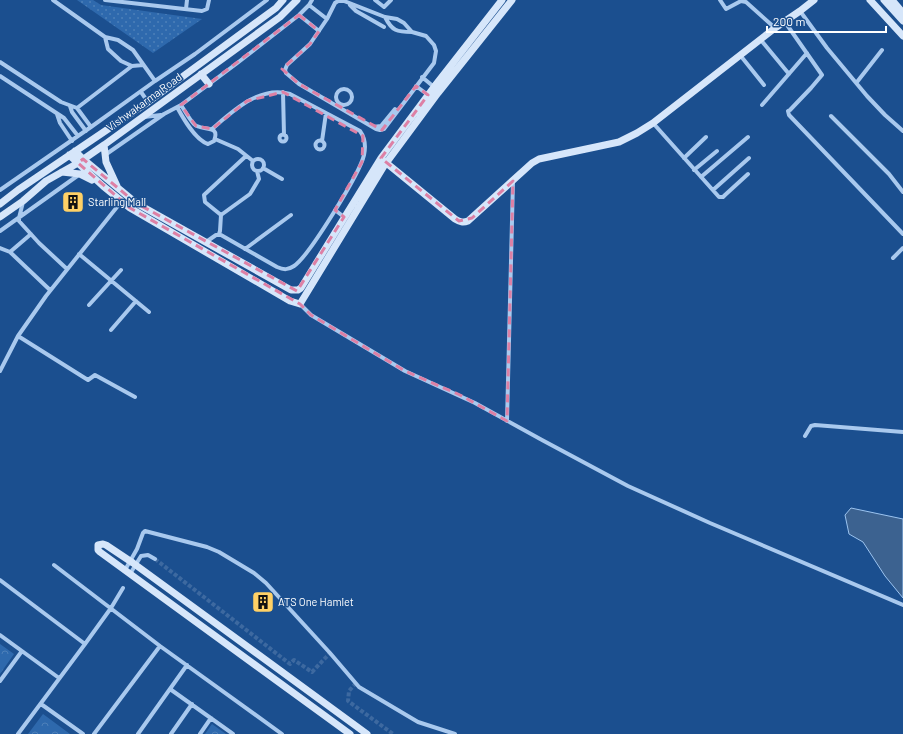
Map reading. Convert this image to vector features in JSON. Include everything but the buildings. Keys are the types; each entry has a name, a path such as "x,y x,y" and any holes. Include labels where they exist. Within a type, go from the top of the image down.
{"street":[{"path":"54,0 105,37 118,40 133,50 155,81"},
{"path":"105,0 205,10 208,8 209,0"},
{"path":"186,9 187,0"},
{"path":"0,190 195,54 266,0"},
{"name":"Vishwakarma Road","path":"0,204 18,190 148,102 276,8 283,0"},
{"name":"Vishwakarma Road","path":"0,217 23,201 46,181 80,161 142,118 280,17 297,0"},
{"path":"105,156 164,114 177,108 209,84 298,15 309,6 312,0"},
{"path":"375,0 384,7 391,0"},
{"path":"80,161 136,203 295,291 301,288 344,217 387,163 428,95 502,0"},
{"path":"300,304 371,186 387,163 438,93 512,0"},
{"path":"720,0 726,9 743,0 775,28"},
{"path":"387,163 455,219 464,222 472,218 539,158 619,142 637,134 760,39 814,0"},
{"path":"870,0 903,36"},
{"path":"875,0 903,30"},
{"path":"884,0 903,21"},
{"path":"892,0 903,13"},
{"path":"385,17 392,29 426,36 434,45 436,51 434,63 386,126 380,130 372,127 299,84 286,73 285,70 287,65 310,44 338,1 344,1 385,17 401,20 412,32"},
{"path":"349,3 356,11 384,27"},
{"path":"309,6 327,19"},
{"path":"800,11 827,48 884,115 903,131"},
{"path":"298,15 318,31"},
{"path":"784,22 821,72 822,76 790,110 789,115 903,234"},
{"path":"105,37 106,46 110,53 121,61 132,66 143,65"},
{"path":"760,39 789,74"},
{"path":"857,82 882,50"},
{"path":"762,104 807,53"},
{"path":"740,55 764,85"},
{"path":"0,62 61,102 77,108 91,127"},
{"path":"77,108 132,66"},
{"path":"201,74 209,84"},
{"path":"0,76 57,113 66,120 78,136"},
{"path":"422,77 434,87"},
{"path":"416,86 428,95"},
{"path":"345,89 349,90 352,94 353,98 349,104 340,104 337,100 336,96 338,92 345,89"},
{"path":"141,92 148,102"},
{"path":"181,105 196,126 212,129 248,101 266,94 283,92 290,94 360,131 363,136 364,153 360,166 335,210 304,257 298,263 288,269 277,267 219,234"},
{"path":"283,92 284,135"},
{"path":"333,104 337,100"},
{"path":"344,105 344,110"},
{"path":"70,106 72,112 86,131"},
{"path":"177,108 190,128 202,141 208,144 215,139 216,135 212,129"},
{"path":"372,127 381,126 385,123 395,109"},
{"path":"57,113 60,123 72,140"},
{"path":"322,141 326,113"},
{"path":"142,118 164,114"},
{"path":"831,116 889,174 903,192"},
{"path":"653,123 719,197 723,197 748,174"},
{"path":"684,158 706,137"},
{"path":"701,176 748,137"},
{"path":"215,139 238,149 253,161"},
{"path":"104,145 108,167 118,188"},
{"path":"694,170 717,151"},
{"path":"72,153 103,186 121,202 290,301 300,304 311,315 405,371 460,395 635,489 710,524 903,605"},
{"path":"221,215 205,202 204,195 246,156"},
{"path":"253,161 258,158 262,159 264,163 263,168"},
{"path":"713,190 749,158"},
{"path":"221,215 250,194 259,179 257,171 252,167 253,161"},
{"path":"257,171 263,168"},
{"path":"263,168 282,179"},
{"path":"61,172 80,174 103,186"},
{"path":"0,230 20,221 80,174"},
{"path":"507,421 513,181"},
{"path":"11,183 18,190"},
{"path":"23,201 20,221 31,234 67,269"},
{"path":"0,371 18,336 50,290 121,202"},
{"path":"335,210 344,217"},
{"path":"206,243 219,234 221,215"},
{"path":"245,248 291,215"},
{"path":"10,252 31,234"},
{"path":"0,248 10,252 50,290"},
{"path":"893,258 903,248"},
{"path":"79,254 149,312"},
{"path":"89,305 121,270"},
{"path":"111,330 136,301"},
{"path":"18,336 88,380 95,375 135,397"},
{"path":"805,436 811,426 815,425 903,432"},
{"path":"128,572 145,531 207,547 219,552 254,573 266,583 356,683 367,693 418,722 455,734"},
{"path":"350,734 100,552 98,550 98,545 106,545 133,563 367,734"},
{"path":"133,563 143,555 148,555 154,559"},
{"path":"54,565 160,646 282,734"},
{"path":"0,580 85,644"},
{"path":"18,734 111,608 123,588"},
{"path":"0,635 59,678"},
{"path":"94,734 160,646"},
{"path":"0,681 22,651"},
{"path":"138,734 187,665"},
{"path":"170,689 233,734"},
{"path":"41,704 83,734"},
{"path":"171,734 192,704"},
{"path":"200,734 211,718"}],"highlighted area":[{"path":"299,15 319,31 310,44 282,69 299,84 382,130 416,86 428,95 381,158 459,221 472,218 513,181 507,421 460,395 405,371 311,315 300,304 130,208 78,163 83,159 136,203 297,291 344,217 335,210 362,162 363,136 283,92 247,101 212,129 196,126 181,105"}],"green space":[{"path":"77,0 93,0 101,5 202,19 153,53"},
{"path":"0,644 14,654 0,674"},
{"path":"43,714 70,734 28,734"},
{"path":"212,724 226,734 205,734"}],"shaded area":[{"path":"851,508 903,519 903,598 885,576 863,542 849,534 845,515"}],"tunnel":[{"path":"155,559 290,664 294,660 312,672 330,653"},
{"path":"356,683 349,691 348,701 393,734"}],"place":[{"name":"Starling Mall","path":"73,202"},
{"name":"ATS One Hamlet","path":"263,602"}]}
